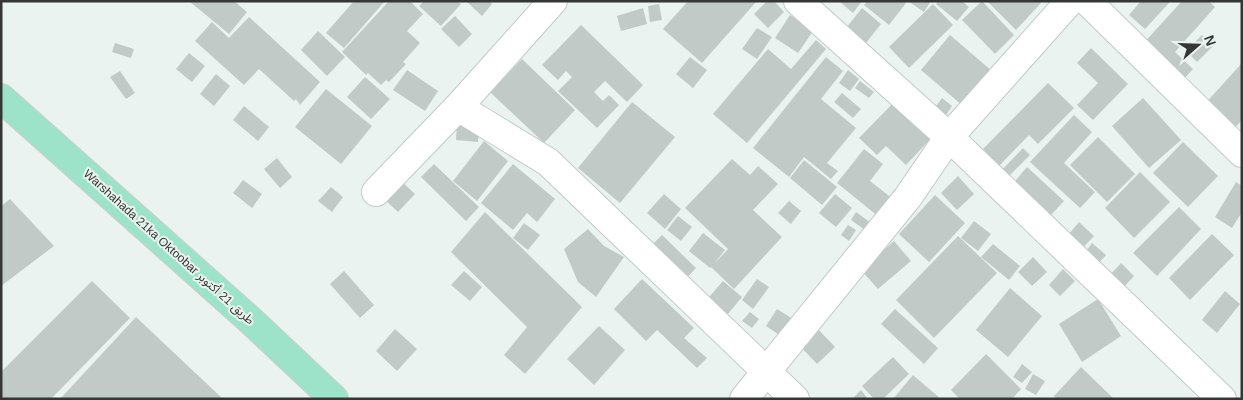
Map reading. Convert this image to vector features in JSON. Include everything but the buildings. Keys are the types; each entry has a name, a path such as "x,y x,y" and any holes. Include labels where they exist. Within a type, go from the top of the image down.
{"main road":[{"name":"Warshahada 21ka Oktoobar طريق 21 أكتوبر","path":"1,98 249,319 334,399"}],"street":[{"path":"376,192 458,106 553,1"},
{"path":"798,1 949,137 1222,399"},
{"path":"744,399 908,197 949,137 1070,1"},
{"path":"1087,1 1242,153"},
{"path":"458,106 548,162 795,399"}]}
